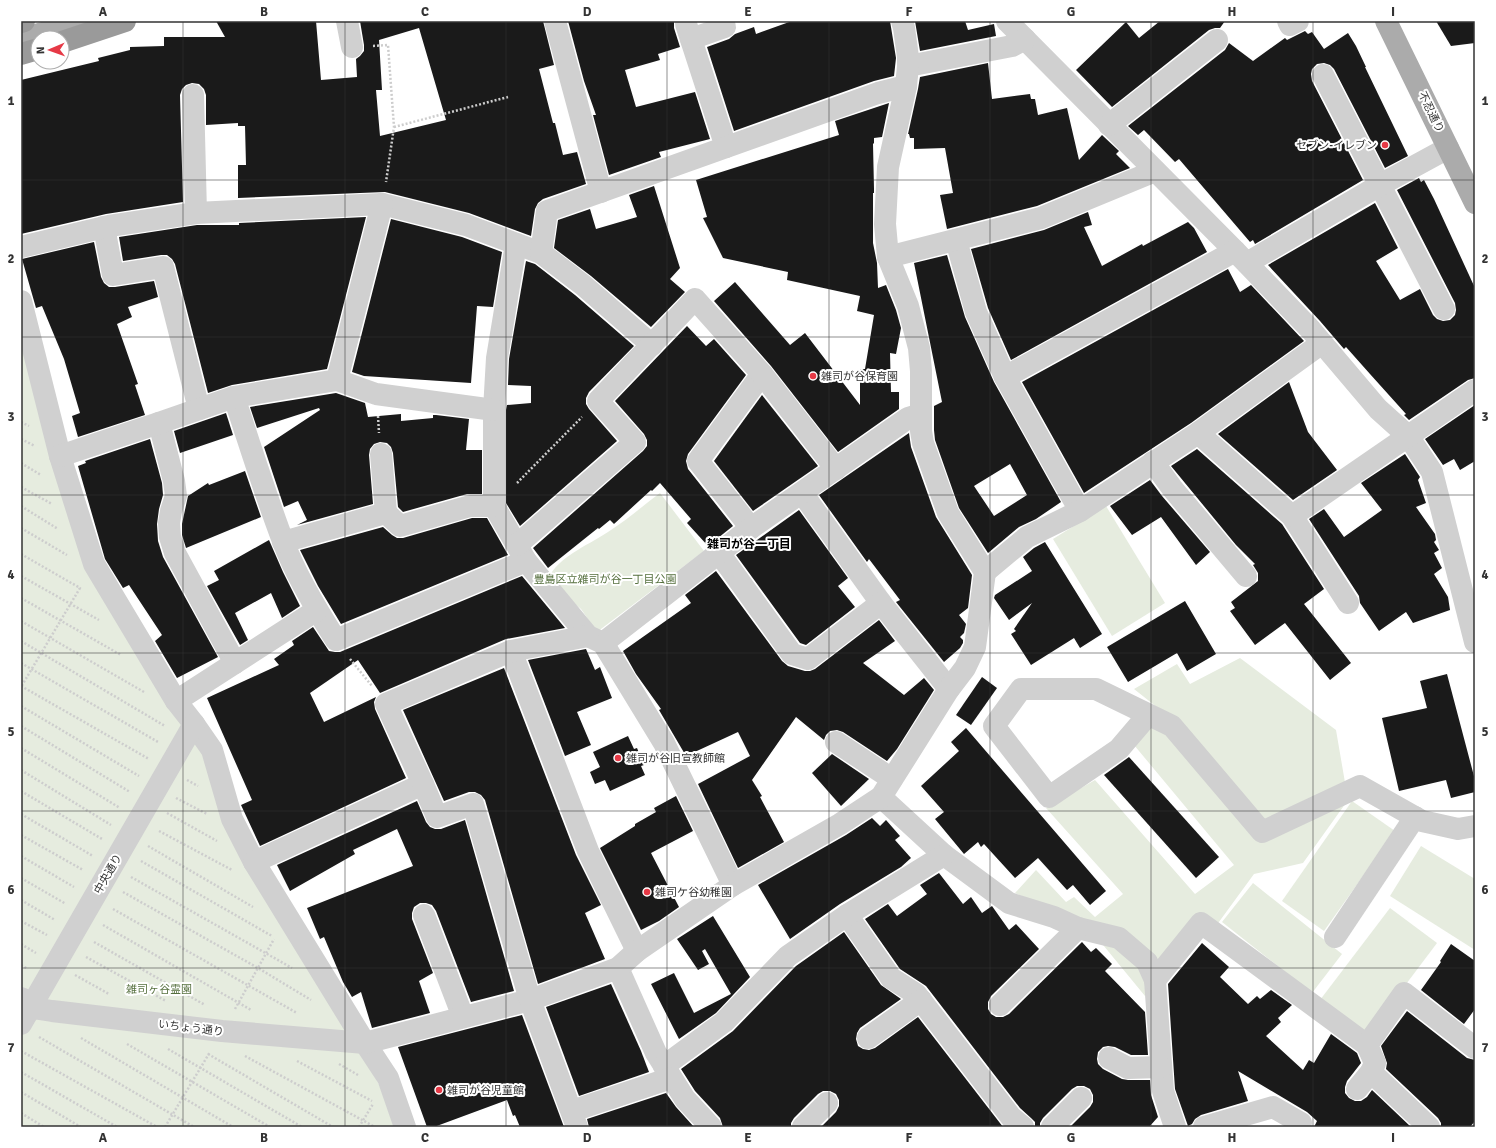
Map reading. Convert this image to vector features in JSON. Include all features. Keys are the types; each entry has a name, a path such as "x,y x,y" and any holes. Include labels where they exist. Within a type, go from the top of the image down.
{"highway":[{"path":"70,39 125,21"}],"main road":[{"path":"21,39 85,21"},
{"name":"不忍通り","path":"1386,21 1448,148 1472,190"}],"street":[{"path":"347,21 352,47"},
{"path":"555,21 601,192"},
{"path":"723,21 725,27 688,31 726,147"},
{"path":"902,21 908,57 907,76 888,167 885,224 888,257 908,306 919,348 921,371 921,431 923,443 948,514 986,572"},
{"path":"1007,21 1241,257 1322,343 1378,409 1408,436 1432,472 1475,642"},
{"path":"1288,21 1290,25 1298,21"},
{"path":"541,253 548,211 878,93 907,76 1012,46 1025,39"},
{"path":"1109,125 1217,40"},
{"path":"1323,75 1444,309"},
{"path":"194,95 196,213"},
{"path":"1006,377 1380,185 1448,148"},
{"path":"888,257 1041,218 1155,171"},
{"path":"337,380 382,204"},
{"path":"21,247 104,227 196,213 382,204 466,225 541,253 582,285 652,345"},
{"path":"104,227 113,274 162,267 199,408"},
{"path":"956,240 976,312 1006,377 1080,511"},
{"path":"516,244 498,358 494,410 494,506 522,553 595,640 664,743 733,885"},
{"path":"234,397 283,542 317,610 336,640 522,553 635,442 598,401 695,299 762,374 836,469"},
{"path":"21,301 60,456 94,564 176,702"},
{"path":"711,1127 685,1099 656,1053 618,968 638,951 733,885 840,824 886,788 949,689 966,668 975,647 986,572 1027,537 1080,511 1198,433 1322,343"},
{"path":"751,528 698,461 762,374"},
{"path":"60,456 234,397 337,380 376,394 494,410"},
{"path":"1292,516 1475,390"},
{"path":"921,414 908,418 595,640 511,651 386,704 423,784 436,817 473,804 530,1000 575,1119 668,1072 724,1022 788,956 847,915 944,855"},
{"path":"159,423 174,481 176,496 169,523 170,537 175,552 235,663"},
{"path":"1198,433 1292,516 1348,603"},
{"path":"381,454 386,513 400,526 470,506 494,506"},
{"path":"1153,462 1172,488 1246,576"},
{"path":"802,493 881,603 949,689"},
{"path":"283,542 386,513"},
{"path":"719,553 792,654 808,659 881,603"},
{"path":"130,835 176,702 317,610"},
{"path":"511,651 588,851 638,951"},
{"path":"1148,715 1119,750 1049,797 994,726 1021,689 1096,689 1172,726 1262,832 1360,786 1422,821 1458,829 1475,826"},
{"path":"836,742 886,788 944,855 1009,903 1054,917 1078,928 1120,938 1148,962 1154,980 1162,1091 1175,1127"},
{"path":"28,1029 26,1002 130,835 212,750 245,867 388,1078 405,1127"},
{"path":"245,867 423,784"},
{"path":"1335,937 1415,817"},
{"path":"424,915 463,1017"},
{"path":"847,915 891,978 916,994 921,1000 1013,1124"},
{"path":"1154,980 1201,923 1367,1045 1375,1062 1371,1072 1357,1089"},
{"path":"1000,1004 1078,928"},
{"name":"いちょう通り","path":"26,1002 39,1009 46,1010 222,1031 365,1043 530,1000 618,968"},
{"path":"1367,1045 1404,994 1475,1048"},
{"path":"868,1038 921,1000"},
{"path":"1109,1058 1128,1068 1161,1067"},
{"path":"1371,1072 1429,1127"},
{"path":"1052,1127 1081,1098"},
{"path":"803,1127 827,1103"},
{"path":"1204,1127 1273,1107 1301,1123 1298,1127"}],"path":[{"path":"382,204 394,127 388,45"},
{"path":"394,127 508,97"},
{"path":"376,394 381,454"},
{"path":"494,506 598,401"},
{"path":"21,463 46,478"},
{"path":"21,487 53,505"},
{"path":"21,506 60,529"},
{"path":"21,528 72,558"},
{"path":"21,554 80,588 21,687 130,835 248,986"},
{"path":"21,576 99,620"},
{"path":"21,598 123,656"},
{"path":"21,621 144,692"},
{"path":"336,640 386,704"},
{"path":"21,641 41,653 130,835 209,1007"},
{"path":"21,664 32,670 130,835 238,1002"},
{"path":"21,706 130,835 168,1002"},
{"path":"21,726 130,835 258,968 315,1002"},
{"path":"21,748 130,835 266,954 292,968"},
{"path":"21,770 256,908"},
{"path":"21,921 130,835 199,786"},
{"path":"21,791 130,835 275,938 165,1127"},
{"path":"21,814 130,835 245,867"},
{"path":"21,856 130,835 212,817"},
{"path":"21,835 130,835 222,844"},
{"path":"21,878 130,835"},
{"path":"21,900 130,835"},
{"path":"28,1029 194,1127"},
{"path":"77,1036 233,1127"},
{"path":"126,1043 270,1127"},
{"path":"21,1051 157,1127"},
{"path":"208,1054 333,1127"},
{"path":"245,1056 375,1127"},
{"path":"291,1058 374,1102"},
{"path":"201,1067 302,1127"},
{"path":"21,1072 117,1127"},
{"path":"21,1092 81,1127"},
{"path":"21,1114 44,1127"}],"green space":[{"name":"雑司ヶ谷霊園","path":"21,295 94,564 180,710 353,1030 399,1127 21,1127"},
{"name":"豊島区立雑司が谷一丁目公園","path":"660,493 704,551 597,632 581,609 569,599 550,575 562,561 570,555 617,526"},
{"path":"1106,506 1165,603 1112,636 1053,539"},
{"path":"1240,658 1336,730 1348,800 1303,863 1254,874 1216,926 1148,976 1145,996 1085,923 1015,893 1036,870 1066,902 1074,897 1095,917 1123,894 1046,808 1095,780 1195,894 1234,865 1134,745 1163,712 1134,689 1177,664 1190,684"},
{"path":"1352,801 1395,831 1324,931 1282,901"},
{"path":"1421,846 1475,879 1475,950 1390,896"},
{"path":"1253,883 1342,954 1312,993 1222,922"},
{"path":"1390,908 1437,943 1367,1036 1320,1000"}],"building":[{"path":"216,21 316,21 321,80 357,77 356,59 364,51 360,21 543,21 554,65 539,69 553,123 555,123 563,155 577,152 586,184 543,199 538,203 535,209 531,236 469,213 385,192 238,198 238,165 246,165 245,126 238,126 238,123 206,125 206,95 204,89 199,84 192,83 186,85 182,89 180,95 183,202 106,214 21,234 21,80 62,70 70,70 70,68 99,61 98,58 130,50 130,47 164,46 164,37 225,37","holes":["419,28 446,120 380,136 376,90 382,90 379,40"]},
{"path":"568,21 674,21 674,28 680,47 658,54 660,60 625,70 636,107 695,92 710,139 659,152 661,157 609,175 593,115 596,115 584,81"},
{"path":"792,21 890,21 896,58 894,76 874,81 734,131 707,47 729,39 735,34 754,27 756,34"},
{"path":"915,21 965,21 968,30 994,24 996,36 920,51"},
{"path":"1160,21 1225,21 1220,28 1209,30 1112,107 1076,70 1126,22 1139,38"},
{"path":"1436,21 1475,21 1475,43 1451,46"},
{"path":"1305,31 1308,34 1312,32 1324,49 1348,33 1356,46 1408,156 1385,168 1334,69 1330,65 1324,63 1317,64 1312,69 1312,81 1363,180 1255,244 1253,240 1250,242 1179,159 1175,162 1144,130 1138,135 1128,126 1225,50 1229,43 1253,61 1285,38 1287,40"},
{"path":"988,63 992,99 1030,94 1031,99 1035,99 1038,115 1067,108 1079,160 1102,135 1119,151 1116,154 1130,168 1037,206 947,229 940,195 953,193 945,148 914,149 914,138 910,138 908,134 920,77"},
{"path":"889,103 882,137 874,138 873,144 873,243 877,263 878,288 886,285 896,310 901,328 896,354 890,353 891,392 899,392 899,409 838,452 771,366 714,301 735,282 790,345 805,333 860,405 860,369 865,369 874,315 857,311 860,296 787,280 788,272 723,258 703,218 707,217 696,180 839,135 835,121"},
{"path":"1419,178 1421,182 1424,180 1434,199 1475,288 1475,378 1468,380 1409,420 1404,415 1406,414 1346,347 1344,349 1268,265 1375,203 1398,248 1376,261 1400,300 1420,289 1433,315 1437,319 1443,321 1450,320 1455,315 1455,303 1397,190"},
{"path":"654,186 680,268 670,279 685,292 651,327 591,276 554,248 558,220 590,209 596,229 637,217 629,195"},
{"path":"1088,212 1092,225 1084,227 1102,266 1142,244 1143,246 1188,222 1194,228 1207,252 1011,360 988,308 971,249 1044,230"},
{"path":"366,217 327,369 232,385 208,393 175,264 167,255 123,261 119,237 197,225 239,225 239,223"},
{"path":"391,219 462,237 502,252 493,307 477,306 471,383 364,376 352,372"},
{"path":"94,242 101,277 104,283 109,287 115,287 154,281 158,297 128,307 132,317 117,324 138,384 135,385 145,415 78,437 72,416 80,413 64,359 42,306 36,308 22,259"},
{"path":"947,255 965,317 994,382 1061,502 1036,519 1019,527 988,553 959,508 935,440 934,406 942,402 914,263","holes":["1010,464 1027,495 994,516 974,486"]},
{"path":"526,261 535,264 575,295 634,346 589,392 586,398 586,404 589,409 617,441 520,526 506,503 506,410 507,405 531,403 531,386 508,385 509,359"},
{"path":"1228,269 1240,292 1251,285 1304,341 1191,423 1084,493 1022,382"},
{"path":"687,326 706,346 714,339 746,375 688,454 686,461 688,469 733,526 708,546 687,523 691,519 660,483 614,524 610,520 599,529 598,528 548,568 533,548 647,446 647,440 644,434 615,401"},
{"path":"1289,382 1308,432 1337,470 1293,500 1218,434"},
{"path":"336,393 365,403 368,417 401,414 401,421 433,418 433,415 469,419 466,450 482,450 482,494 467,494 403,512 398,507 393,453 391,447 387,443 380,442 374,444 370,449 369,455 373,504 297,525 307,520 298,501 284,507 264,447 320,410 319,408 257,428 250,407"},
{"path":"762,395 818,466 753,511 714,461"},
{"path":"1475,405 1475,461 1460,470 1454,459 1443,465 1425,439"},
{"path":"226,413 233,435 180,453 174,431"},
{"path":"909,433 911,447 936,517 972,575 968,608 959,615 966,624 964,633 960,637 963,640 963,643 960,648 944,662 896,602 900,600 869,559 867,562 819,495"},
{"path":"150,439 162,483 163,495 157,524 158,541 163,557 218,657 177,678 155,641 162,635 129,585 123,588 105,559 78,466 86,463 85,461"},
{"path":"1197,449 1282,524 1324,589 1304,604 1351,663 1330,680 1285,623 1255,645 1230,611 1235,608 1231,602 1258,581 1258,573 1253,565 1255,564 1236,545 1171,466"},
{"path":"1405,454 1420,477 1418,480 1426,503 1416,507 1435,534 1436,540 1434,542 1439,550 1434,553 1442,568 1434,574 1448,597 1450,610 1413,623 1406,612 1379,631 1360,603 1359,596 1309,519 1324,509 1344,537 1382,510 1361,483"},
{"path":"245,471 261,517 186,548 182,535 182,524 188,496 208,483 209,485"},
{"path":"1150,480 1210,552 1196,565 1161,517 1132,535 1110,506"},
{"path":"799,510 848,578 838,586 855,607 806,645 800,643 736,555"},
{"path":"472,518 487,518 508,555 341,624 318,586 300,550 383,527 397,538 403,538"},
{"path":"269,540 300,606 282,618 271,593 235,613 248,640 240,645 207,586 219,580 214,571"},
{"path":"1045,542 1102,634 1080,648 1074,638 1031,665 1011,634 1016,631 1014,629 1032,603 1009,620 994,598 995,595 1032,571 1023,557 1034,548"},
{"path":"716,571 782,661 788,666 805,671 815,669 879,620 895,641 863,663 904,695 924,678 934,690 897,749 887,761 843,732 837,730 830,731 824,740 796,717 752,780 762,796 760,797 784,842 738,868 698,784 750,756 738,732 686,756 659,710 661,709 636,674 623,651 691,603 685,595"},
{"path":"522,576 565,628 506,639 380,693 358,660 310,693 324,722 376,697 374,702 375,709 406,778 260,846 241,805 252,800 207,698 279,665 274,659 294,645 292,641 313,627 329,651 340,652"},
{"path":"1185,601 1216,654 1187,671 1177,653 1128,682 1107,647"},
{"path":"586,649 595,670 600,667 612,698 577,712 591,745 565,756 528,660"},
{"path":"504,668 576,855 601,905 585,913 605,959 538,984 485,800 481,795 475,792 469,792 444,801 403,710"},
{"path":"1447,674 1475,780 1475,792 1451,798 1446,780 1399,791 1382,718 1427,708 1420,681"},
{"path":"982,677 997,688 971,725 956,715"},
{"path":"966,728 1106,891 1090,905 1073,885 1067,890 1038,858 1015,878 984,844 981,847 978,842 964,854 935,819 944,812 921,786 959,751 951,742"},
{"name":"雑司が谷旧宣教師館","path":"628,736 634,749 637,748 644,765 641,766 645,775 610,791 605,780 595,784 590,772 600,767 593,752"},
{"path":"832,754 869,779 841,806 812,773"},
{"path":"1129,757 1219,857 1196,878 1104,775"},
{"path":"676,796 693,831 651,853 679,907 659,921 641,930 600,848 635,826 635,824 656,812 654,808"},
{"path":"417,801 426,822 430,827 435,829 441,829 465,820 514,991 471,1002 436,911 432,905 420,903 414,907 412,919 433,973 419,981 430,1013 372,1028 361,992 352,997 343,982 324,937 320,939 307,908 413,866 397,829 353,850 355,854 290,891 277,865"},
{"path":"872,818 880,826 886,820 900,836 895,840 911,858 901,867 840,904 790,939 758,885 846,835"},
{"path":"939,873 963,904 971,897 982,913 992,906 1009,930 1016,924 1039,949 991,996 988,1002 988,1009 991,1014 996,1017 1003,1017 1009,1014 1082,942 1091,952 1096,948 1112,964 1105,971 1145,1012 1148,1055 1131,1055 1115,1047 1108,1046 1103,1047 1098,1052 1098,1064 1103,1069 1122,1079 1150,1080 1151,1095 1158,1117 1149,1127 1070,1127 1093,1102 1093,1095 1090,1089 1084,1086 1077,1086 1072,1089 1043,1118 1040,1123 1040,1127 1035,1127 1035,1122 1020,1108 926,986 900,969 865,919 888,904 897,916 927,894 920,885"},
{"path":"713,916 750,977 716,1013 679,1039 651,984 674,973 694,1013 731,994 705,949 702,951 709,964 698,970 677,939"},
{"path":"844,932 881,985 901,999 860,1028 856,1039 858,1046 869,1050 875,1048 918,1017 1003,1127 821,1127 836,1112 839,1106 839,1100 836,1094 830,1091 823,1091 818,1094 794,1118 791,1123 791,1127 723,1127 720,1118 695,1091 681,1069 733,1031 796,966"},
{"path":"1202,943 1229,967 1220,977 1248,1004 1257,996 1260,999 1271,990 1292,1005 1278,1018 1281,1022 1266,1036 1303,1070 1309,1060 1314,1063 1331,1034 1357,1053 1361,1063 1347,1081 1345,1093 1349,1098 1355,1101 1361,1101 1367,1097 1372,1090 1411,1127 1314,1127 1317,1121 1307,1112 1238,1071 1248,1101 1201,1115 1188,1126 1175,1089 1168,984"},
{"path":"1451,944 1475,961 1475,1009 1464,1024 1421,990 1441,962 1440,961"},
{"path":"611,984 649,1072 579,1096 546,1007"},
{"path":"1407,1011 1467,1058 1475,1060 1475,1121 1470,1127 1441,1127 1441,1123 1438,1118 1386,1069 1387,1063 1381,1046"},
{"path":"522,1015 564,1127 520,1127 515,1115 513,1116 507,1100 434,1127 427,1127 398,1047"},
{"path":"666,1093 694,1127 589,1127 587,1119"}],"place":[{"name":"セブン-イレブン","path":"1385,145"},
{"name":"雑司が谷保育園","path":"813,376"},
{"name":"雑司が谷旧宣教師館","path":"618,758"},
{"name":"雑司ケ谷幼稚園","path":"647,892"},
{"name":"雑司が谷児童館","path":"439,1090"}],"district":[{"name":"雑司が谷一丁目","path":"749,544"}]}
